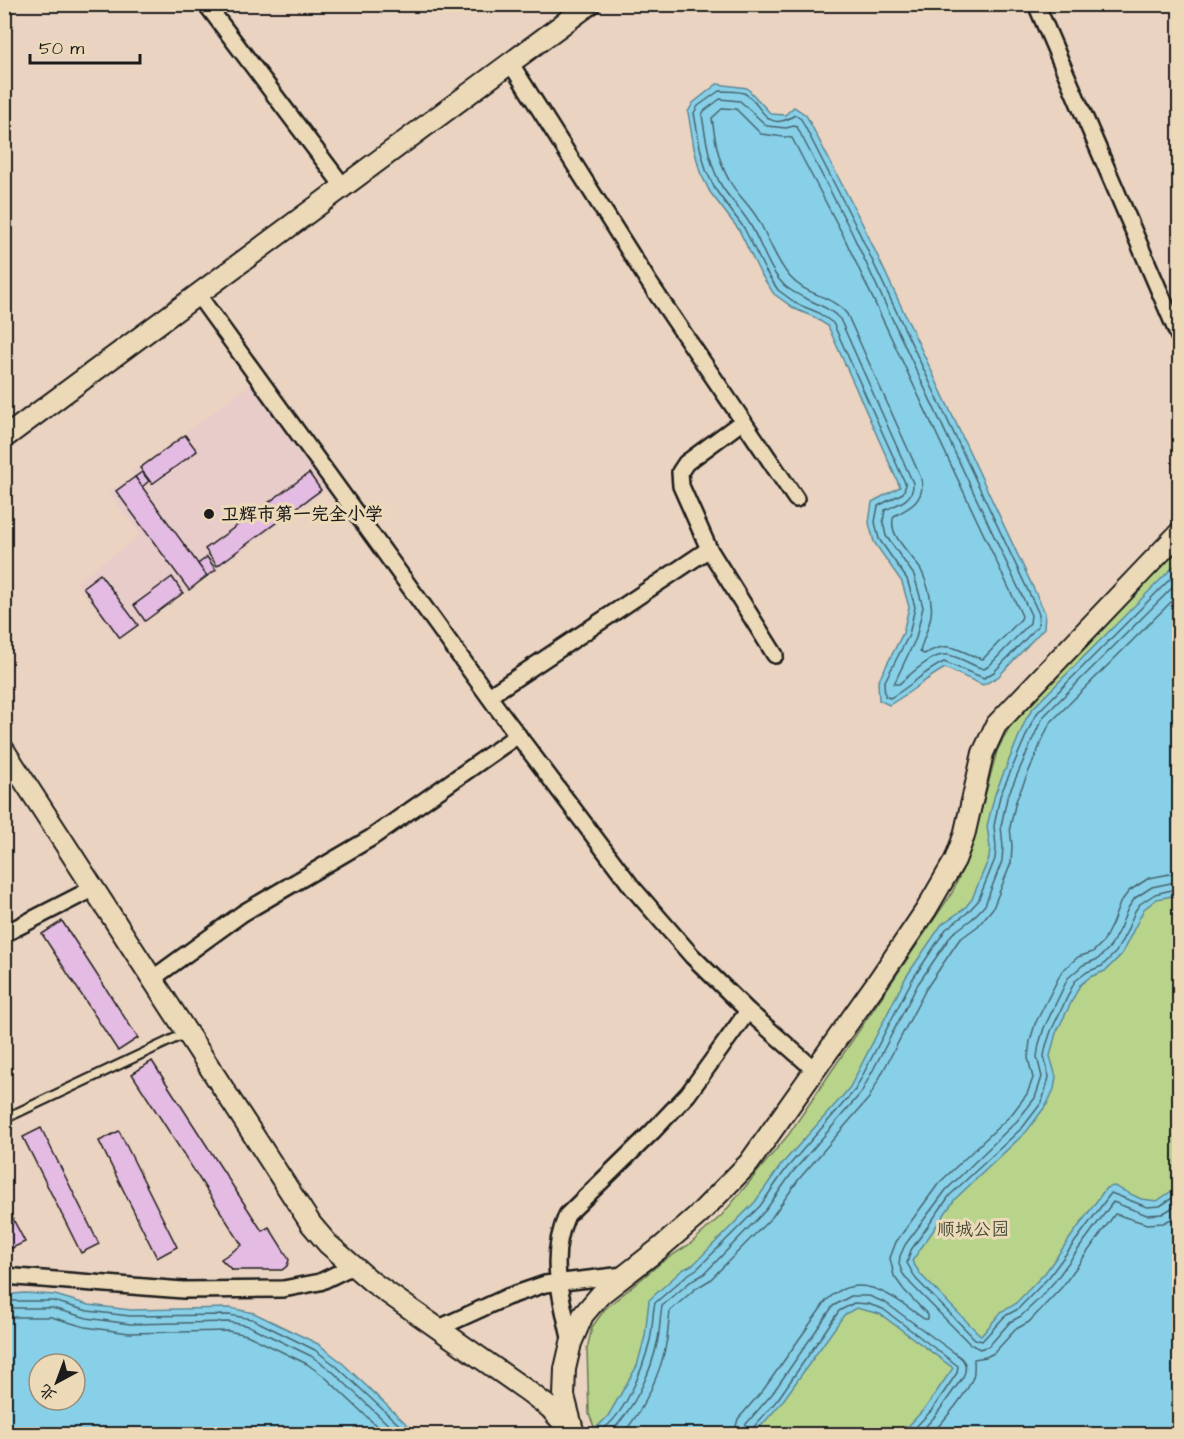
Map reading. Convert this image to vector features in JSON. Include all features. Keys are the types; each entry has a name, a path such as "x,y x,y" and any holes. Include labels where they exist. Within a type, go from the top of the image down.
{"street":[{"path":"206,4 343,186"},
{"path":"4,438 590,4"},
{"path":"1036,4 1179,339"},
{"path":"511,64 650,284 796,499"},
{"path":"198,295 489,696 632,887 693,956 748,1011 815,1070"},
{"path":"743,421 686,463 680,472 681,486 709,549 775,654"},
{"path":"574,1434 564,1396 565,1369 571,1342 583,1315 601,1294 660,1248 726,1188 749,1163 927,910 955,860 964,836 983,753 996,725 1179,532"},
{"path":"489,696 709,549"},
{"path":"152,979 243,913 371,838 518,735"},
{"path":"4,750 311,1224 328,1244 372,1282 536,1397 550,1408 574,1434"},
{"path":"4,934 94,888"},
{"path":"571,1342 557,1283 556,1251 560,1231 567,1215 688,1094 748,1011"},
{"path":"4,1276 183,1290 283,1289 320,1282 353,1266"},
{"path":"439,1328 545,1284 626,1274"}],"lane":[{"path":"4,1119 187,1032"}],"shaded area":[{"name":"卫辉市第一完全小学","path":"251,384 328,488 119,641 76,582 140,535 109,493 134,475 132,472"}],"green space":[{"name":"顺城公园","path":"1179,546 1179,1434 597,1434 589,1414 587,1349 592,1327 605,1309 662,1262 690,1244 722,1215 789,1134 952,893 969,855 997,751 1019,709"}],"water":[{"path":"717,84 747,88 771,114 785,115 794,107 806,115 863,225 1045,613 1044,628 998,677 983,685 945,668 889,705 879,700 878,682 903,633 909,607 902,582 874,542 869,523 872,502 900,487 828,326 795,309 774,294 760,273 739,230 710,192 700,172 688,112 693,103"},
{"name":"顺城公园","path":"1179,561 1179,892 1177,895 1157,899 1144,909 1121,955 1105,971 1090,977 1080,985 1056,1033 1050,1056 1056,1077 1054,1089 1047,1104 1027,1131 955,1199 912,1261 921,1275 981,1336 1002,1311 1014,1305 1045,1273 1106,1188 1114,1186 1141,1199 1157,1201 1179,1186 1179,1434 901,1434 926,1407 953,1368 880,1314 856,1308 844,1315 782,1402 754,1434 577,1434 598,1426 608,1416 637,1366 645,1336 649,1300 682,1270 694,1264 755,1202 781,1165 850,1087 906,977 942,924 964,909 972,899 989,858 987,826 995,794 1026,719 1033,708"},
{"path":"24,1293 55,1295 89,1305 131,1310 230,1308 254,1313 318,1344 339,1360 417,1434 5,1434 5,1295"}],"building":[{"path":"185,435 197,451 152,484 140,468"},
{"path":"142,472 149,481 142,487 135,477"},
{"path":"309,473 321,490 217,566 205,549"},
{"path":"135,477 207,576 189,590 116,491"},
{"path":"207,557 216,570 207,576 198,564"},
{"path":"100,574 138,625 120,638 83,587"},
{"path":"172,577 183,593 145,621 134,605"},
{"path":"62,921 138,1038 118,1051 42,934"},
{"path":"152,1061 262,1231 269,1227 286,1254 289,1260 287,1266 282,1270 232,1270 221,1259 242,1245 132,1074"},
{"path":"41,1128 99,1244 81,1253 23,1137"},
{"path":"119,1131 177,1247 157,1258 99,1141"},
{"path":"4,1202 25,1242 8,1250 4,1243"}],"place":[{"name":"卫辉市第一完全小学","path":"209,514"}]}
